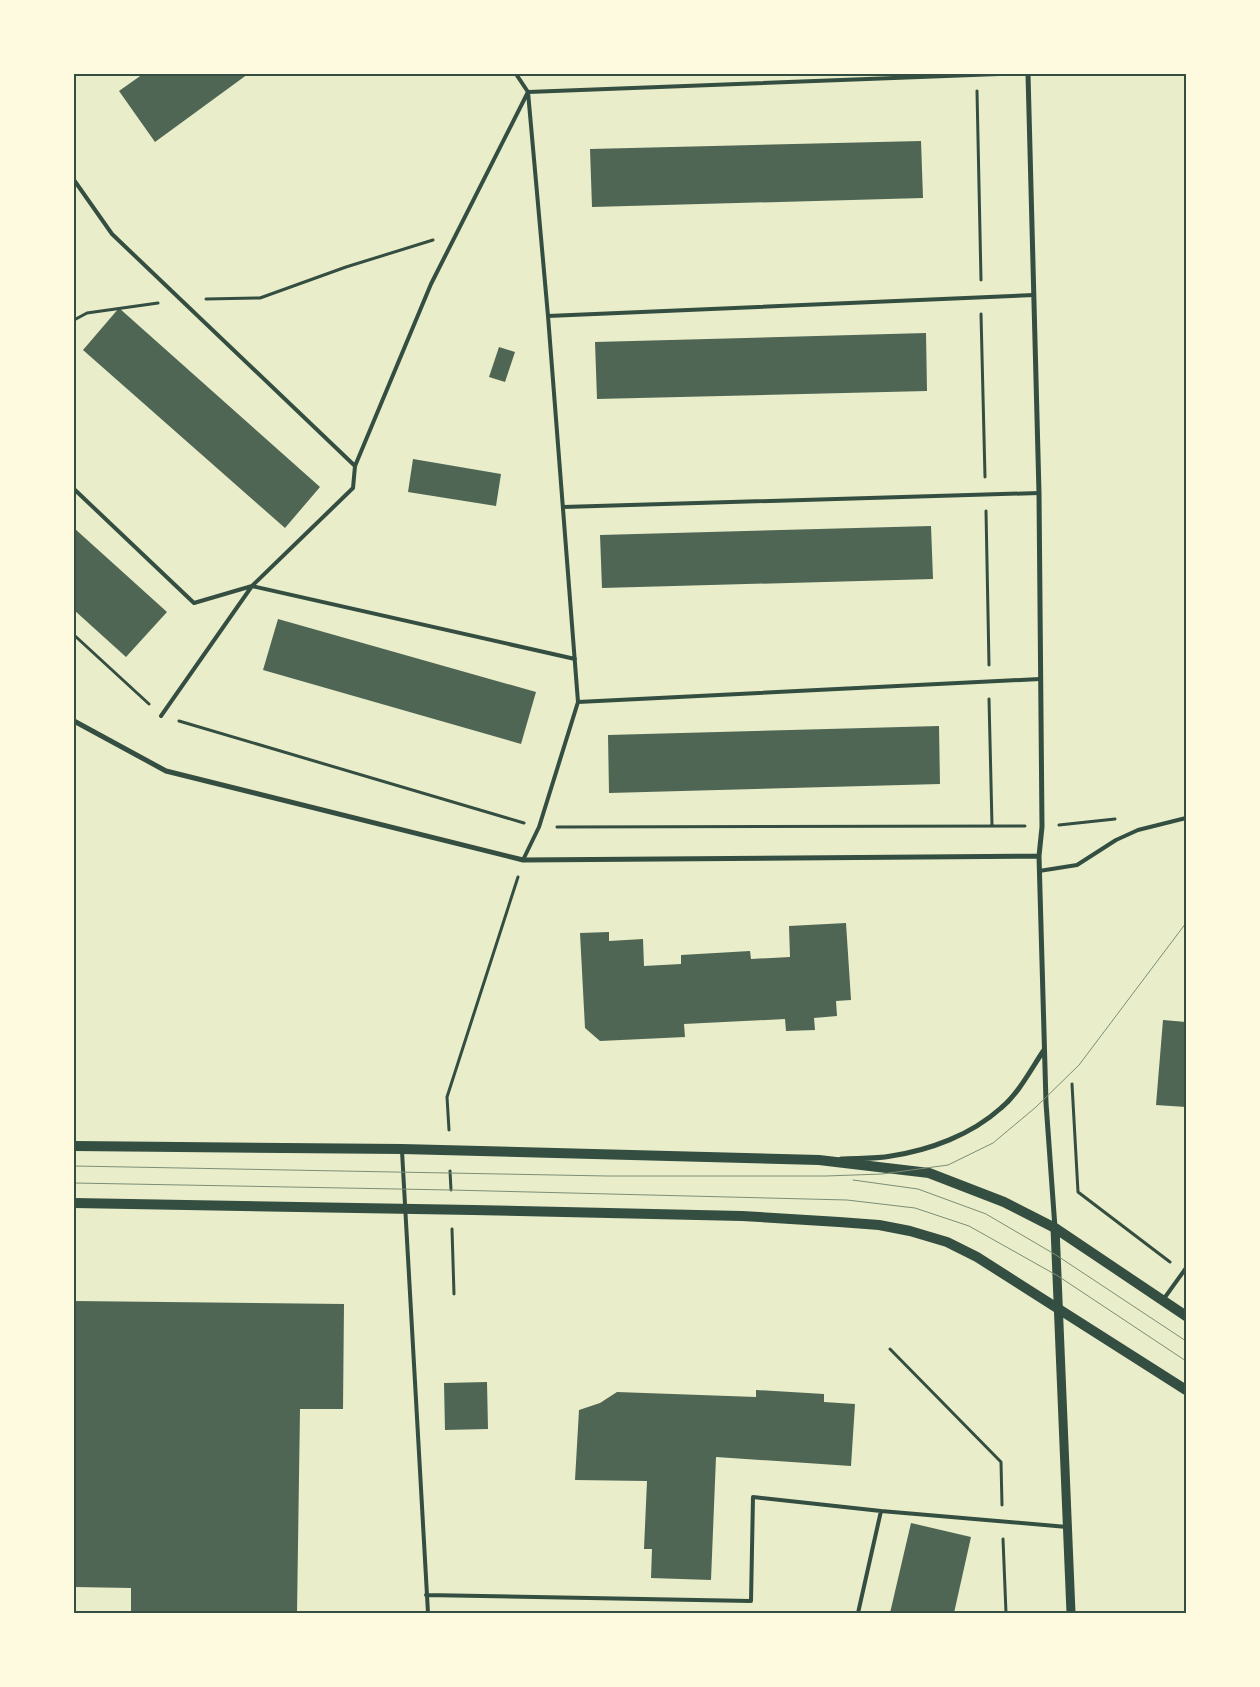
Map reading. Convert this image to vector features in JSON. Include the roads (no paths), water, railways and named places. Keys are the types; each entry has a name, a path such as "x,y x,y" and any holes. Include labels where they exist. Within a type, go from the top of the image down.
{"main road":[{"path":"74,1146 402,1149 819,1160 929,1173 1004,1202 1055,1228 1186,1316"},
{"path":"74,1204 452,1209 742,1216 879,1226 910,1231 947,1242 977,1257 1186,1390"}],"street":[{"path":"1028,74 1039,493 1042,827 1038,856 1044,1050 1059,1309 1071,1613"},
{"path":"74,721 166,771 523,860 1038,856"},
{"path":"819,1160 889,1157 934,1147 971,1128 1001,1108 1024,1080 1044,1050"}],"lane":[{"path":"516,74 528,92 548,316 578,702 539,827 523,860"},
{"path":"528,92 999,74"},
{"path":"161,716 252,586 353,488 355,466 431,284 528,92"},
{"path":"74,180 112,234 355,466"},
{"path":"548,316 1034,295"},
{"path":"74,489 194,603 252,586 575,659"},
{"path":"563,507 1039,493"},
{"path":"578,702 1040,679"},
{"path":"1039,871 1077,865 1116,840 1138,830 1186,818"},
{"path":"402,1149 428,1613"},
{"path":"1163,1300 1186,1268"},
{"path":"426,1595 751,1601 753,1497 1068,1528"},
{"path":"858,1613 881,1511"}],"tram line":[{"path":"74,1166 607,1176 826,1176 882,1174 948,1165 993,1143 1036,1107 1079,1065 1186,923"},
{"path":"853,1180 918,1189 986,1214 1056,1255 1186,1341"},
{"path":"74,1183 847,1200 915,1208 969,1226 1058,1276 1186,1361"}]}
